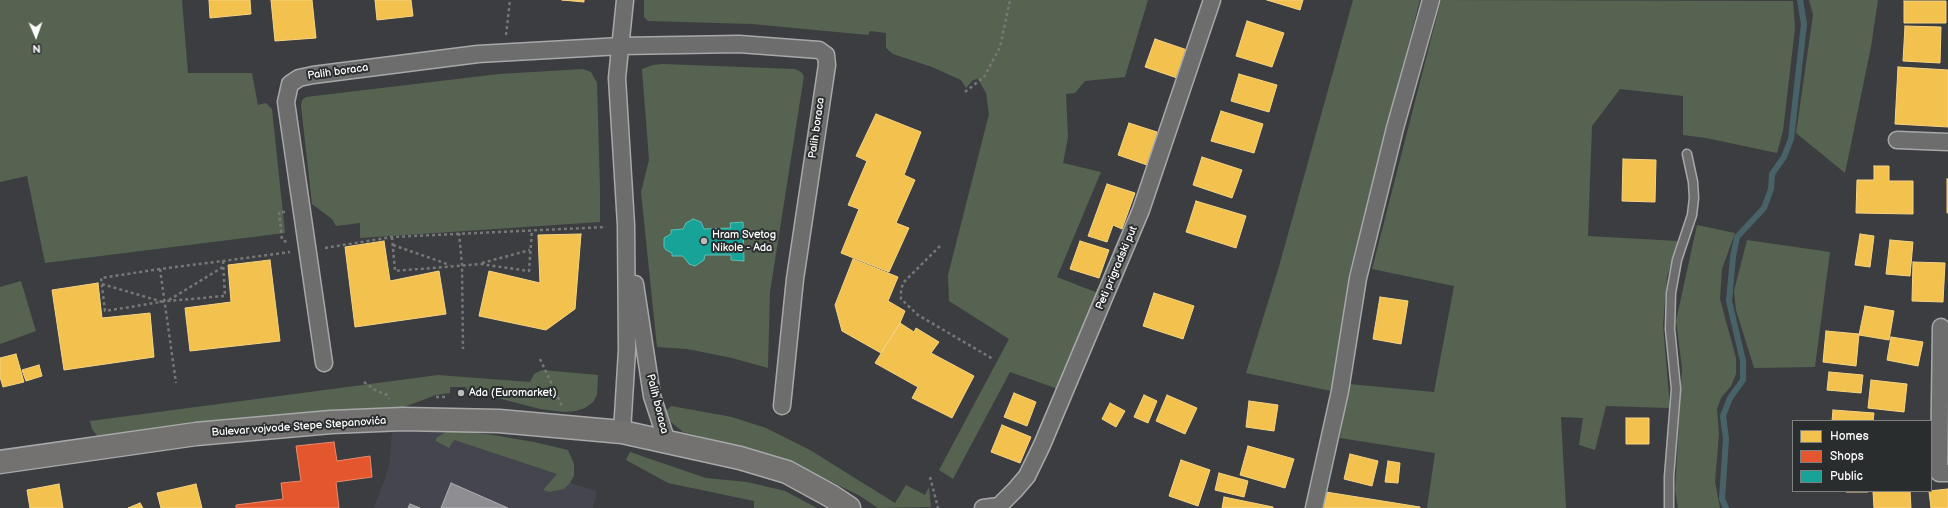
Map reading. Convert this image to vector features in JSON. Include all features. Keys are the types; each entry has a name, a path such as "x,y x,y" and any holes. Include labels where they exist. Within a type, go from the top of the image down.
{"main road":[{"name":"Bulevar vojvode Stepe Stepanovića","path":"0,462 196,434 331,422 403,419 499,421 622,432 765,465 787,472 831,496 849,508"}],"street":[{"name":"Palih boraca","path":"622,432 627,350 626,225 617,78 625,0"},
{"name":"Peti prigradski put","path":"983,508 1001,507 1027,476 1042,445 1141,210 1212,0"},
{"path":"1314,508 1340,391 1358,278 1396,128 1431,0"},
{"name":"Palih boraca","path":"324,363 286,102 290,84 298,78 505,52 621,46 739,44 819,50 826,55 827,65 795,279 782,406"},
{"path":"1897,140 1948,142"},
{"name":"Palih boraca","path":"626,225 652,396 667,442"},
{"path":"1941,327 1939,473 1948,473"}],"lane":[{"path":"1669,508 1669,470 1676,389 1670,329 1671,293 1677,260 1692,215 1694,198 1687,154"}],"path":[{"path":"505,52 510,0"},
{"path":"965,92 984,77 1000,47 1010,0"},
{"path":"285,212 279,212 282,240 287,242"},
{"path":"318,249 392,237 606,227"},
{"path":"392,237 395,271 480,264 529,271 532,230"},
{"path":"459,233 462,265 463,349"},
{"path":"393,245 453,266"},
{"path":"940,246 904,282 901,289 901,299 918,315 993,359"},
{"path":"480,264 530,250"},
{"path":"223,261 225,296 165,302 105,311 102,278 293,251"},
{"path":"102,284 165,302 223,267"},
{"path":"160,269 176,383"},
{"path":"540,359 564,409"},
{"path":"364,382 375,390 387,395 389,403"},
{"path":"930,477 938,508"}],"shaded area":[{"path":"392,431 446,432 436,438 454,440 557,474 543,490 564,489 570,483 597,491 593,508 374,508 389,467"}],"green space":[{"path":"0,0 182,0 188,73 252,73 258,105 266,103 272,109 285,233 45,263 27,176 0,182"},
{"path":"644,0 1148,0 1125,77 1085,81 1075,93 1066,94 1068,137 1063,163 1101,172 1057,277 1103,295 1058,389 1010,372 953,479 939,470 1009,339 949,301 948,275 989,114 986,93 978,79 973,80 966,88 961,80 932,67 893,54 886,48 886,33 870,31 868,35 752,24 648,21 644,17"},
{"path":"1353,0 1420,0 1349,274 1331,391 1246,373 1278,270"},
{"path":"1441,0 1793,1 1795,28 1783,131 1777,153 1706,138 1683,135 1683,96 1620,89 1592,126 1588,236 1678,241 1667,277 1663,325 1670,408 1606,406 1595,450 1579,445 1583,418 1561,417 1566,508 1427,508 1435,453 1340,438 1349,384 1434,392 1454,286 1372,269"},
{"path":"1809,0 1878,0 1871,47 1845,173 1796,133 1813,15"},
{"path":"663,64 795,69 801,72 804,76 770,292 768,368 732,358 687,349 657,347 641,192 649,160 642,69 653,65"},
{"path":"583,69 591,72 597,83 600,222 360,238 360,223 336,226 332,219 312,204 301,106 302,100 306,97 499,74"},
{"path":"1697,225 1735,233 1722,269 1720,299 1736,358 1736,374 1731,386 1721,398 1717,409 1719,434 1715,482 1720,508 1678,508 1675,490 1682,368 1676,321"},
{"path":"1747,240 1830,252 1815,367 1754,368 1736,310 1734,291"},
{"path":"21,281 36,331 0,344 0,287"},
{"path":"542,370 598,375 597,395 593,402 585,408 576,411 564,412 540,409 490,396 469,394 466,387 450,387 450,393 436,395 404,407 323,412 98,437 92,429 90,421 438,375 530,382 534,374"},
{"path":"671,406 732,417 766,428 810,450 895,503 906,485 925,495 929,487 931,507 878,508 860,496 786,459 683,432 671,422 666,411"},
{"path":"449,430 493,435 568,450 574,464 574,476 564,489 549,492 543,490 557,474 454,440 449,448 436,441 436,438"},
{"path":"630,452 706,478 747,482 785,491 817,508 754,508 754,501 668,483 626,460"}],"building: Homes":[{"path":"209,0 250,0 251,14 210,18"},
{"path":"271,0 312,0 316,38 275,41"},
{"path":"375,0 411,0 413,16 377,20"},
{"path":"562,0 584,0 584,2"},
{"path":"1267,0 1303,0 1300,10"},
{"path":"1904,1 1946,1 1946,23 1904,23"},
{"path":"1247,21 1284,33 1272,67 1236,56"},
{"path":"1905,26 1941,27 1940,63 1903,61"},
{"path":"1155,39 1190,51 1180,79 1145,67"},
{"path":"1898,67 1948,70 1948,127 1895,124"},
{"path":"1239,74 1277,85 1269,112 1231,101"},
{"path":"1221,111 1263,124 1254,153 1211,141"},
{"path":"876,114 921,132 904,175 915,180 896,223 909,228 889,272 841,253 859,209 848,205 867,161 856,156"},
{"path":"1129,123 1157,132 1147,165 1118,155"},
{"path":"1202,157 1242,170 1232,198 1193,185"},
{"path":"1623,159 1656,160 1655,202 1622,201"},
{"path":"1874,166 1889,166 1889,181 1913,181 1913,214 1856,213 1857,180 1874,180"},
{"path":"1948,179 1948,213 1947,213"},
{"path":"1107,184 1135,193 1122,229 1113,225 1107,242 1088,236"},
{"path":"1196,201 1246,216 1236,248 1186,232"},
{"path":"581,234 575,309 546,330 479,316 489,271 540,283 538,235"},
{"path":"1860,234 1874,236 1870,267 1855,265"},
{"path":"1890,240 1913,242 1910,276 1886,274"},
{"path":"384,241 390,281 439,271 446,314 355,327 345,247"},
{"path":"1080,241 1109,250 1099,278 1070,269"},
{"path":"853,259 898,277 888,301 905,311 900,323 881,353 842,331 835,305"},
{"path":"270,260 280,341 190,351 185,308 231,302 228,265"},
{"path":"1913,262 1945,263 1943,302 1912,301"},
{"path":"98,283 102,318 150,313 154,357 64,370 52,290"},
{"path":"1154,293 1194,306 1183,339 1143,326"},
{"path":"1380,297 1408,301 1401,344 1373,339"},
{"path":"1865,306 1894,311 1889,340 1859,335"},
{"path":"900,323 914,332 916,328 939,342 931,353 974,376 952,418 912,398 918,387 875,363"},
{"path":"1826,331 1859,334 1856,366 1823,362"},
{"path":"1891,337 1923,342 1918,366 1887,360"},
{"path":"16,354 24,382 3,387 0,377 0,358"},
{"path":"39,365 42,376 26,381 22,370"},
{"path":"1829,372 1863,375 1861,393 1827,390"},
{"path":"1871,380 1907,384 1904,412 1868,408"},
{"path":"1014,393 1036,402 1027,426 1004,417"},
{"path":"1144,395 1157,401 1148,423 1134,417"},
{"path":"1167,395 1197,408 1185,434 1156,421"},
{"path":"1249,401 1278,405 1274,431 1246,427"},
{"path":"1110,403 1125,411 1116,427 1102,419"},
{"path":"1833,410 1874,413 1873,420 1832,420"},
{"path":"1626,418 1649,418 1649,444 1626,444"},
{"path":"1002,425 1031,437 1020,463 991,452"},
{"path":"1248,446 1294,459 1285,488 1240,475"},
{"path":"1350,454 1378,461 1372,486 1344,479"},
{"path":"1181,460 1210,470 1198,506 1169,496"},
{"path":"1388,461 1400,463 1398,483 1385,482"},
{"path":"1219,473 1248,481 1244,497 1215,490"},
{"path":"59,484 63,508 30,508 27,490"},
{"path":"196,484 202,508 161,508 157,493"},
{"path":"1948,489 1948,508 1931,508 1929,492"},
{"path":"1326,492 1420,507 1420,508 1323,508"},
{"path":"1873,492 1910,492 1911,508 1874,508"},
{"path":"1224,497 1273,507 1273,508 1222,508"},
{"path":"140,503 143,508 128,508"}],"building: Shops":[{"path":"334,442 337,461 370,456 372,477 336,482 339,508 236,508 236,505 283,499 281,483 301,481 296,446"}],"building: Public":[{"name":"Hram Svetog Nikole - Ada","path":"693,219 701,222 704,229 731,228 730,223 743,222 744,261 731,260 731,255 705,255 704,260 695,266 689,264 683,256 672,256 672,253 664,247 664,238 671,234 671,230 683,229 686,223"}],"building: Industry":[{"path":"451,483 508,508 441,508"},
{"path":"410,504 420,508 408,508"}],"waterway":[{"path":"1726,508 1722,499 1726,439 1723,416 1730,398 1743,380 1743,361 1729,301 1733,257 1737,237 1764,208 1771,189 1772,174 1784,157 1791,139 1804,24 1800,0"}],"place":[{"name":"Hram Svetog Nikole - Ada","path":"704,241"},
{"name":"Ada (Euromarket)","path":"461,393"}]}
